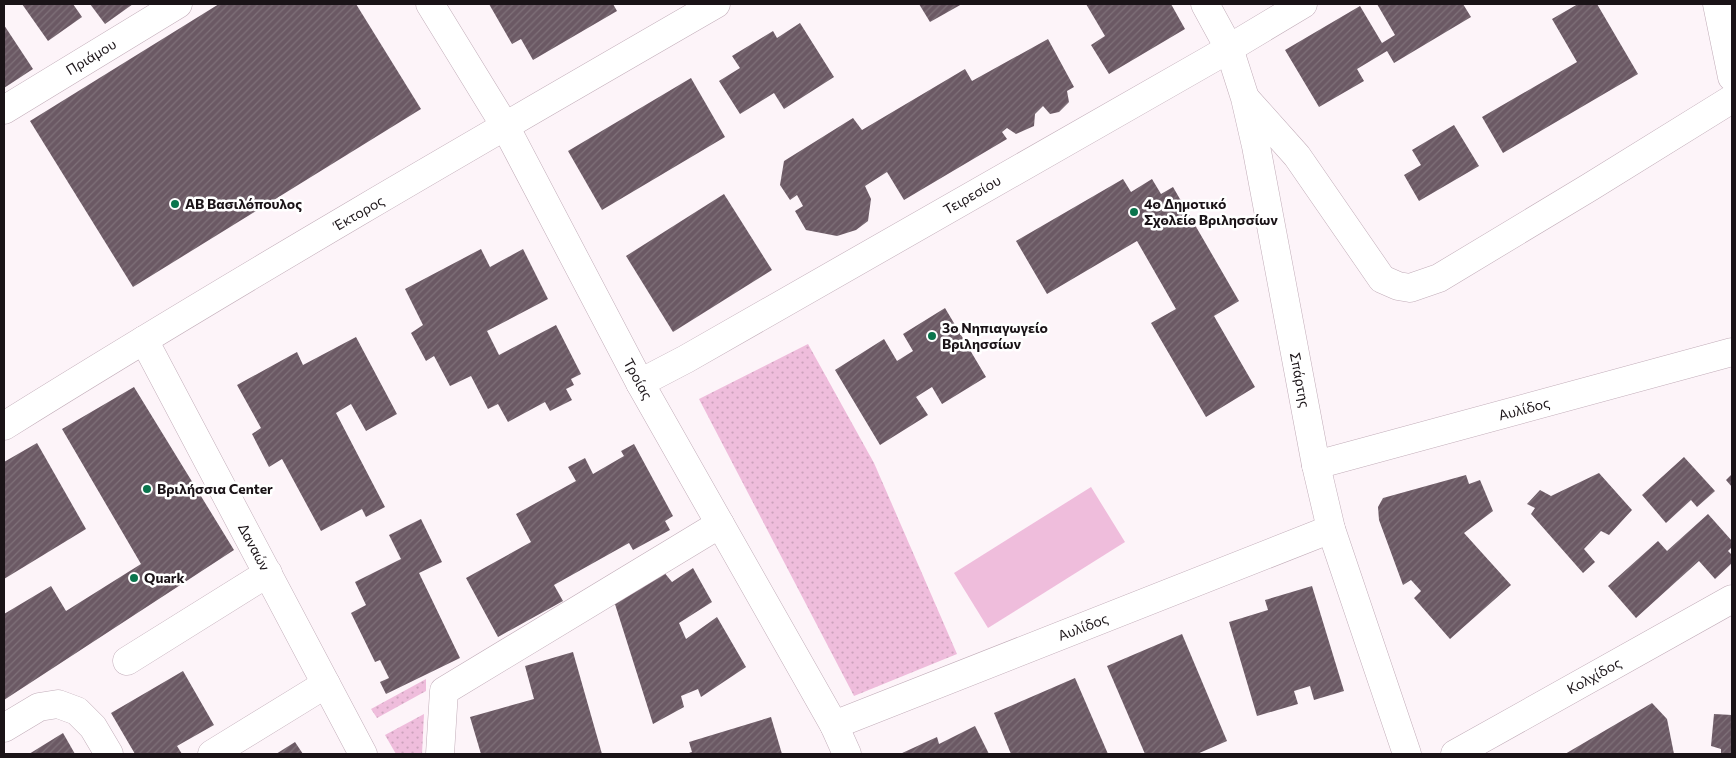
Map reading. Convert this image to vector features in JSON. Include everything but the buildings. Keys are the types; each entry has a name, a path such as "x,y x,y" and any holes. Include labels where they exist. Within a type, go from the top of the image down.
{"street":[{"name":"Πριάμου","path":"4,110 178,4"},
{"name":"Τροίας","path":"430,4 504,126 640,383 834,725 847,754"},
{"name":"Έκτορος","path":"4,426 144,340 504,126 716,4"},
{"name":"Σπάρτης","path":"1205,4 1229,48 1245,98 1256,146 1316,465 1331,529 1407,754"},
{"name":"Τειρεσίου","path":"640,383 703,349 1229,48 1302,4"},
{"path":"1718,4 1732,77"},
{"path":"1245,98 1298,156 1382,279 1398,286 1410,288 1439,278 1732,99"},
{"name":"Δαναών","path":"144,340 363,754"},
{"name":"Αυλίδος","path":"1316,465 1732,352"},
{"path":"440,754 444,691 720,524"},
{"name":"Αυλίδος","path":"834,725 1331,529"},
{"path":"128,661 268,573"},
{"name":"Κολχίδος","path":"1456,754 1732,599"},
{"path":"212,754 263,712 326,684"},
{"path":"4,728 39,707 58,704 78,711 93,727 109,754"}],"shaded area":[{"path":"808,344 874,463 957,654 854,696 699,399"},
{"path":"1091,487 1125,542 988,628 954,573"},
{"path":"426,679 426,691 377,718 371,709"},
{"path":"424,714 422,754 396,754 385,735"}],"place":[{"name":"ΑΒ Βασιλόπουλος","path":"175,204"},
{"name":"4o Δημοτικό Σχολείο Βριλησσίων","path":"1134,212"},
{"name":"3ο Νηπιαγωγείο Βριλησσίων","path":"932,336"},
{"name":"Βριλήσσια Center","path":"147,489"},
{"name":"Quark","path":"134,578"}]}
